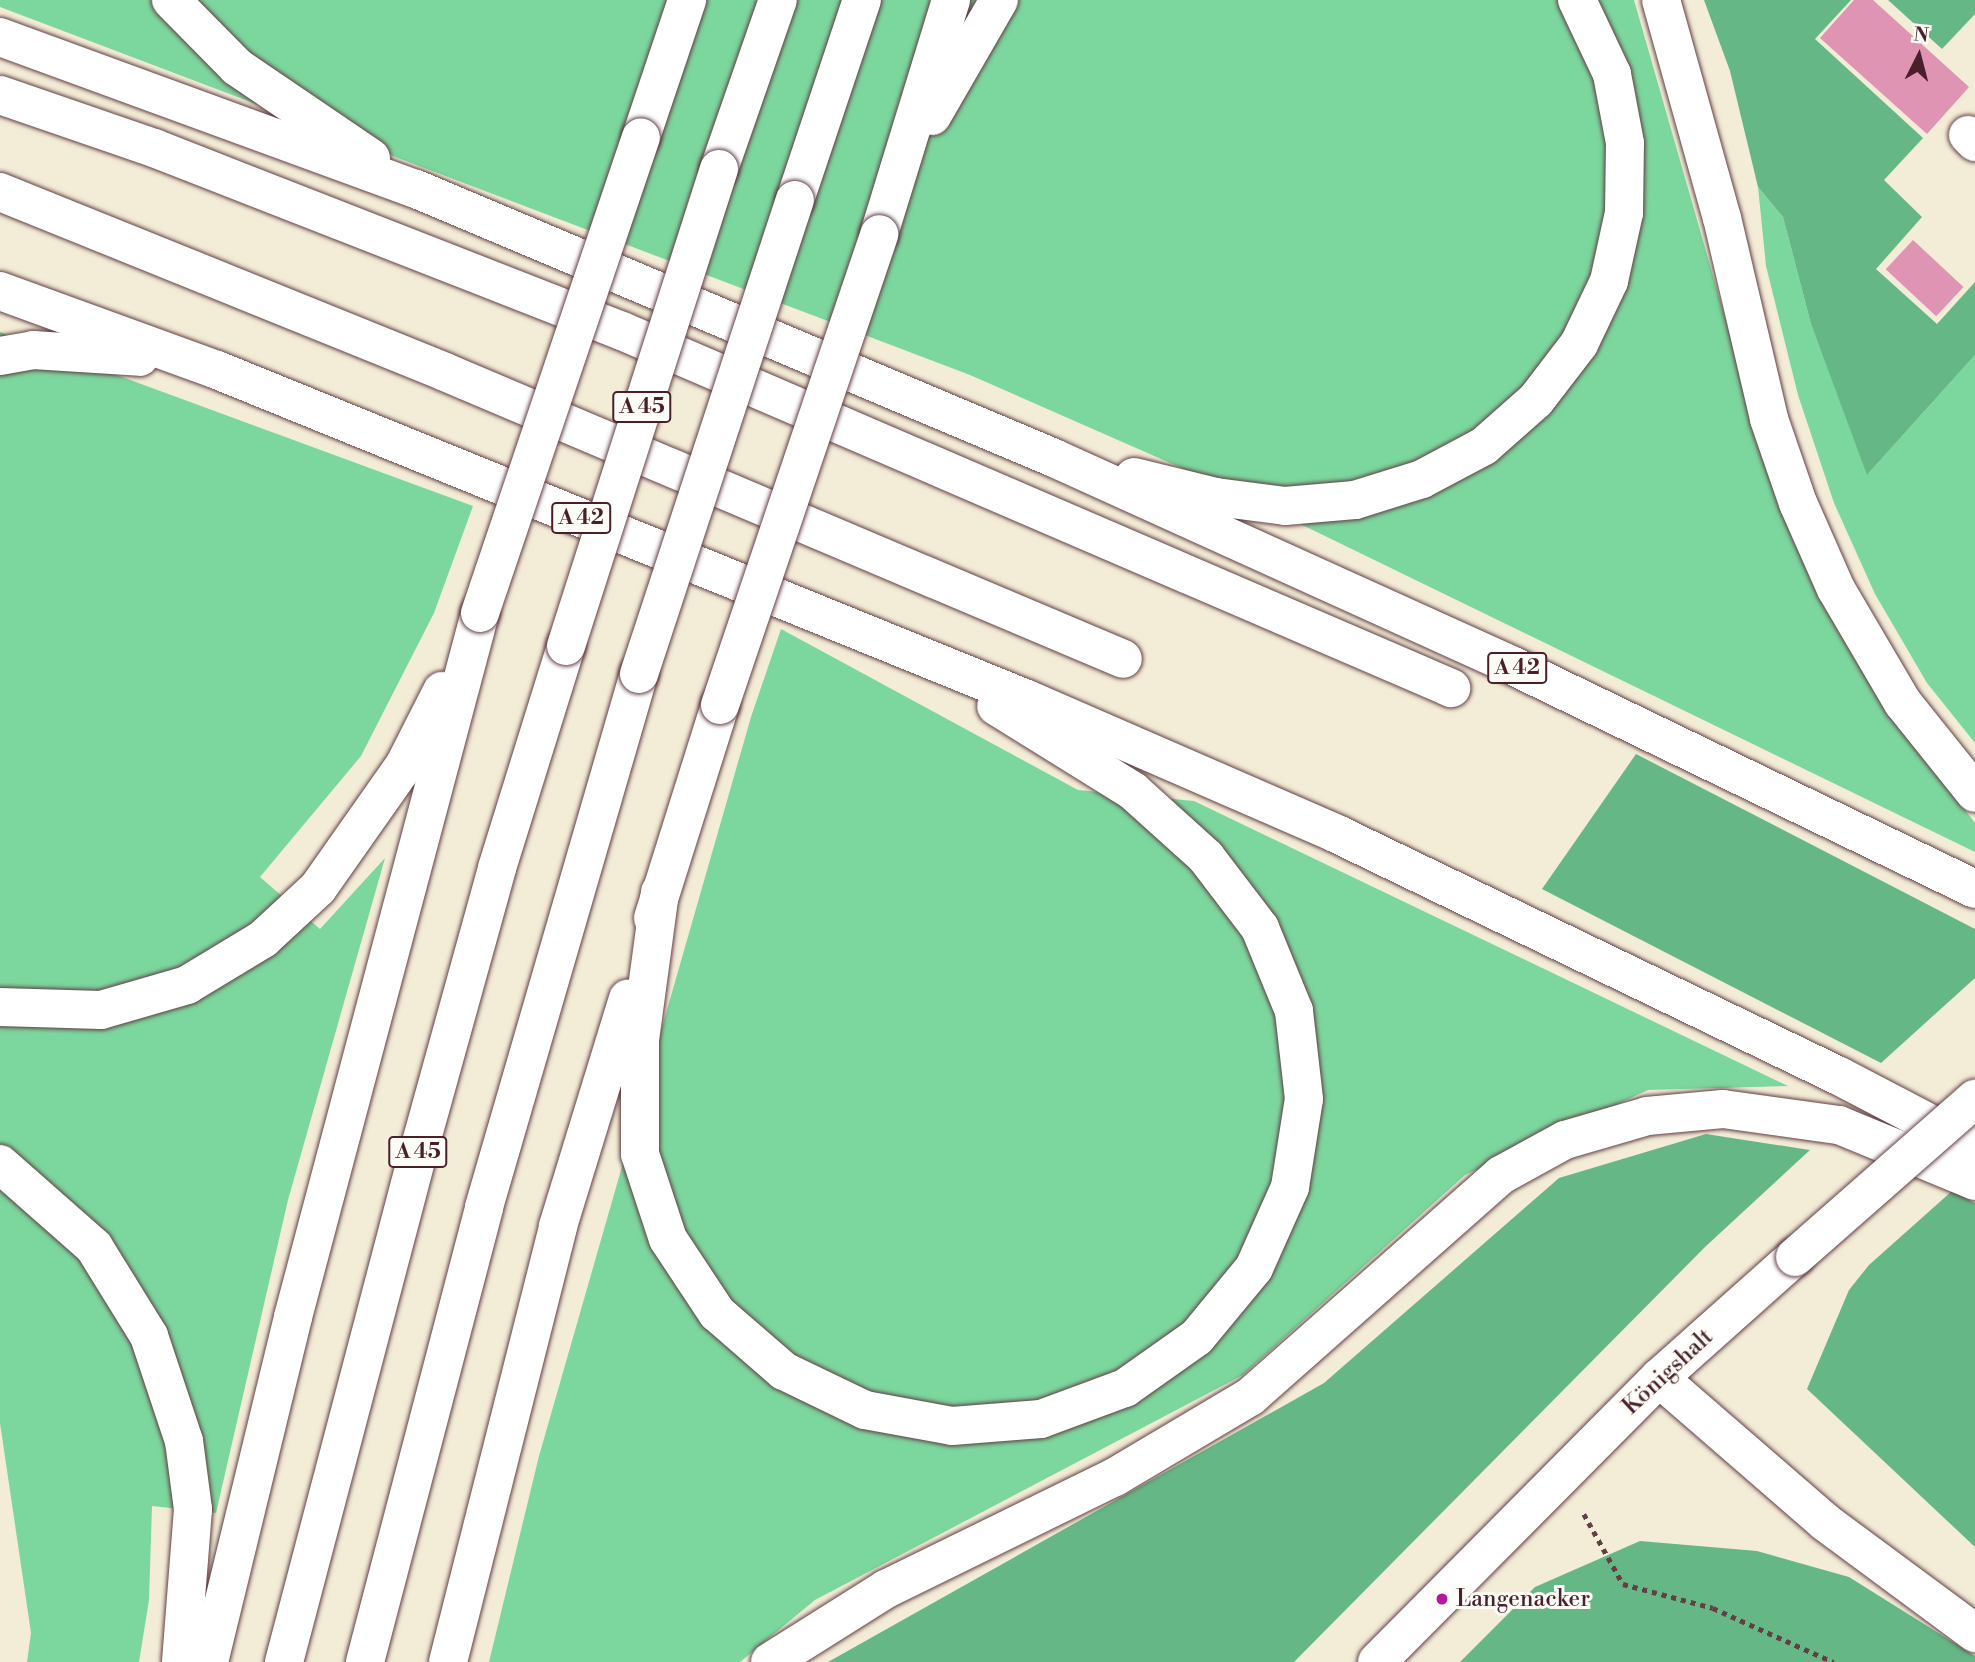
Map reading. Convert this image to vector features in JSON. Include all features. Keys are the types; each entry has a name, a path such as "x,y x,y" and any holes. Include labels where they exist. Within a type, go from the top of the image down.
{"main road":[{"path":"171,0 237,67 416,189"},
{"path":"209,1662 293,1317 480,613 687,0"},
{"name":"A 45","path":"284,1662 497,868 719,169 778,0"},
{"path":"365,1662 484,1207 639,674 862,0"},
{"path":"448,1662 558,1226 660,892 720,705 879,234 951,0"},
{"path":"895,182 999,0"},
{"path":"1054,458 1216,497 1285,506 1355,500 1422,480 1484,446 1536,400 1578,344 1609,281 1624,213 1625,143 1612,74 1577,0"},
{"path":"1661,0 1722,218 1769,419 1798,503 1836,589 1903,702 1975,793"},
{"name":"A 42","path":"0,37 416,189 1054,458 1511,665 1975,889"},
{"path":"0,95 154,148 622,331 1451,688"},
{"path":"0,192 445,372 1124,659"},
{"name":"A 42","path":"0,291 217,370 944,667 1337,834 1839,1076 1975,1147"},
{"path":"0,356 33,350 118,353 217,370"},
{"path":"0,1007 101,1010 187,985 263,939 318,888 405,764 480,613"},
{"path":"660,892 640,1039 640,1154 675,1250 717,1313 785,1371 865,1410 952,1426 1041,1419 1125,1388 1198,1337 1254,1268 1290,1187 1304,1099 1294,1011 1260,928 1206,858 1133,791 1009,716 944,667"},
{"name":"Königshalt","path":"1377,1662 1659,1378 1975,1099"},
{"path":"770,1662 886,1589 1115,1478 1250,1397 1502,1175 1565,1140 1647,1116 1723,1109 1839,1125 1975,1181"},
{"path":"0,1164 94,1247 149,1336 184,1441 192,1510 181,1662"},
{"path":"1659,1378 1825,1522 1975,1633"}],"path":[{"path":"1584,1514 1623,1584 1713,1608 1833,1662"}],"green space":[{"path":"0,0 1634,0 1755,422 1877,694 1975,823 1975,852 1218,484 970,375 0,7"},
{"path":"1704,0 1851,0 1815,39 1923,138 1884,180 1922,217 1876,269 1937,324 1975,282 1975,355 1867,475 1811,324 1783,217 1758,187 1730,71"},
{"path":"1888,0 1975,0 1975,14 1942,49"},
{"path":"1758,187 1783,217 1811,324 1868,474 1975,355 1975,743 1927,683 1875,594 1834,503 1798,395 1766,266"},
{"path":"0,332 473,506 434,613 361,756 260,877 320,929 385,858 288,1200 216,1513 152,1506 149,1600 139,1662 27,1662 31,1633 0,1423"},
{"path":"781,629 1078,790 1194,801 1788,1086 1648,1090 1465,1175 1243,1375 815,1600 740,1662 489,1662 539,1456 751,717"},
{"path":"1636,754 1975,929 1975,978 1881,1063 1542,889"},
{"path":"1706,1134 1810,1150 1705,1247 1294,1662 828,1662 1324,1383 1559,1178"},
{"path":"1952,1191 1975,1203 1975,1547 1807,1389 1849,1290 1869,1265"},
{"path":"1640,1541 1757,1551 1849,1577 1975,1656 1975,1662 1460,1662 1535,1587"}],"building":[{"path":"1854,0 1873,0 1969,87 1927,134 1820,38"},
{"path":"1913,240 1963,287 1936,316 1886,269"}],"place":[{"name":"Langenacker","path":"1442,1599"}]}
